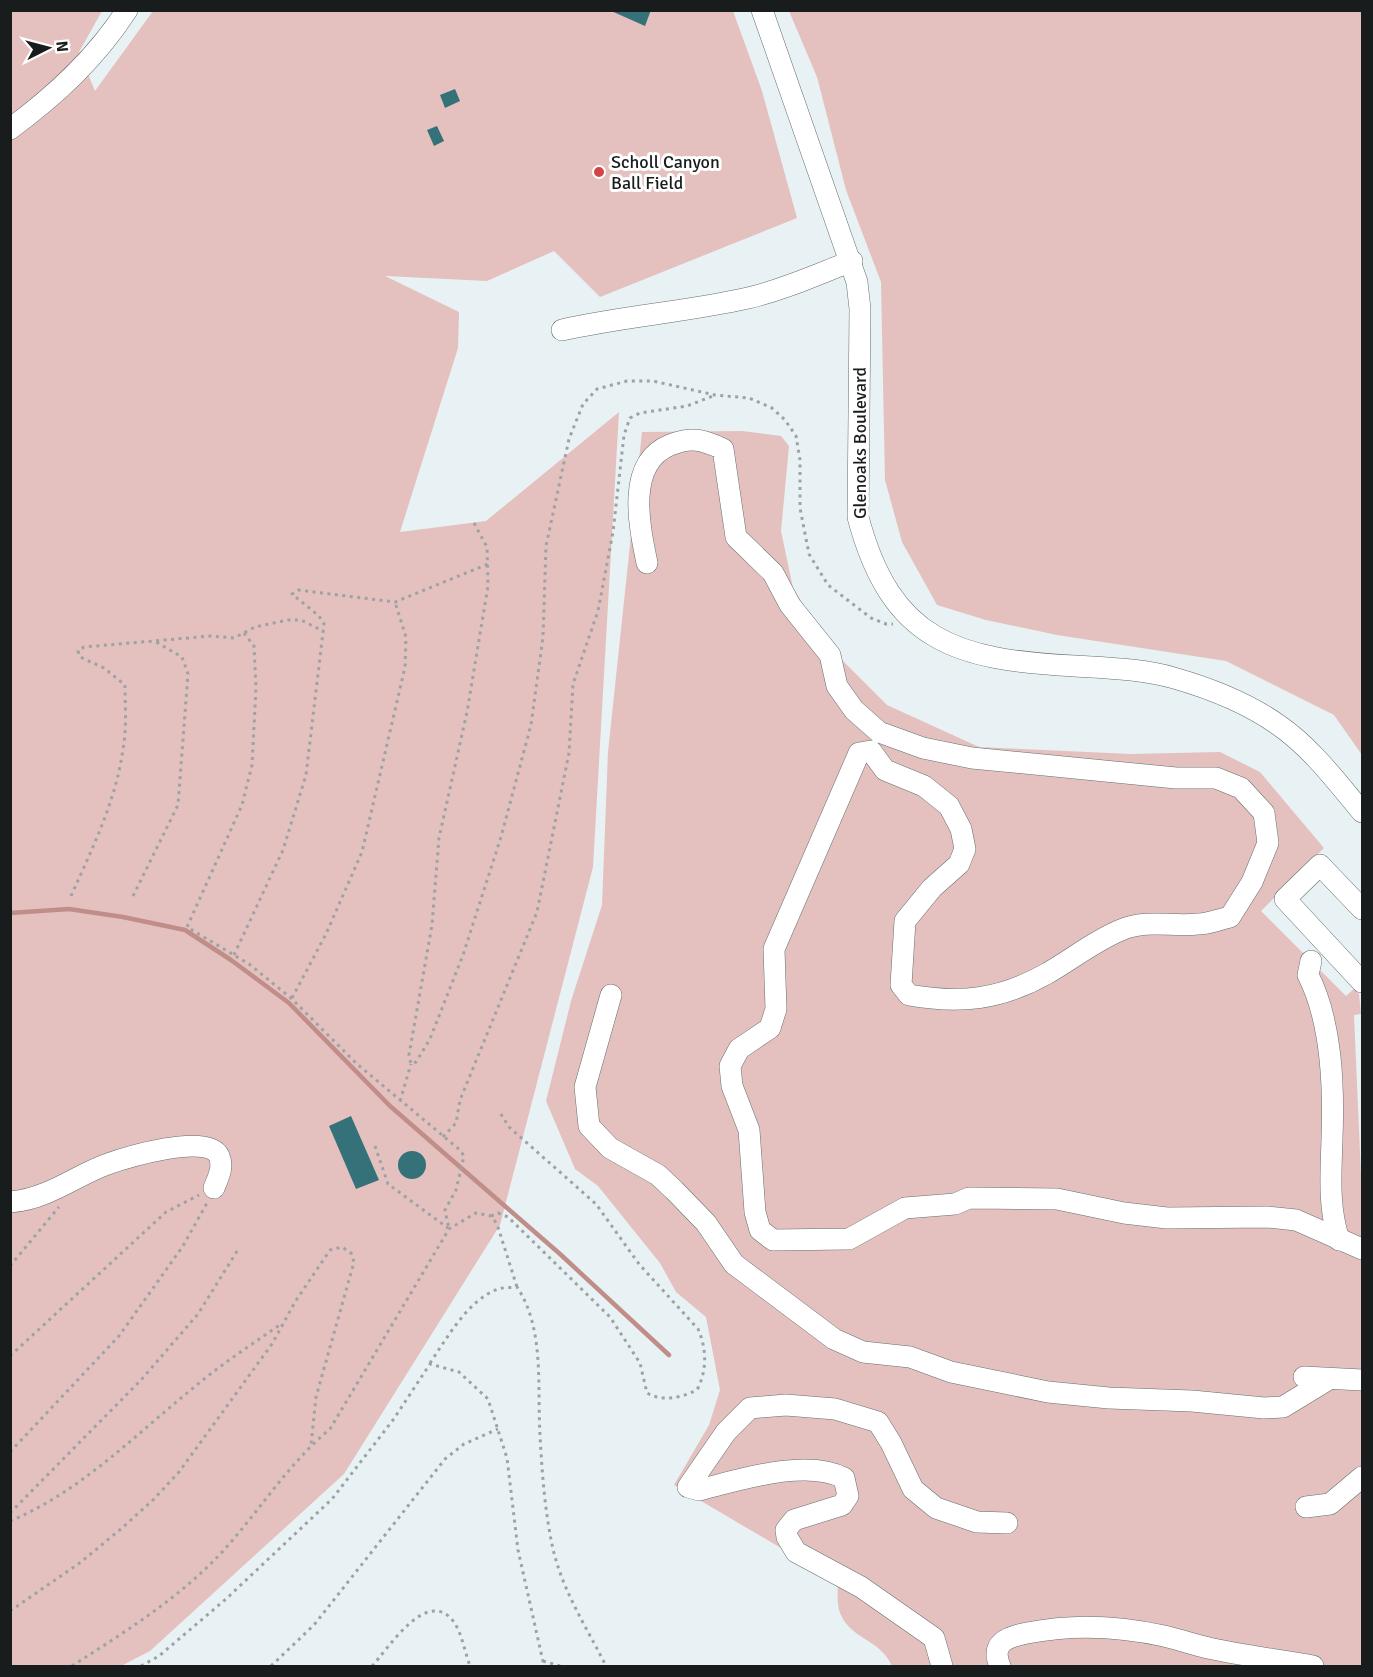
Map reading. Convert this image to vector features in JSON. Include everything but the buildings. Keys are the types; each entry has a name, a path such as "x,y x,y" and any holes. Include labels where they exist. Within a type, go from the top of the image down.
{"street":[{"path":"10,129 66,84 112,32 127,10"},
{"name":"Glenoaks Boulevard","path":"762,10 852,261 860,309 858,518 866,547 881,581 903,610 951,647 981,656 1030,664 1113,668 1172,677 1249,706 1278,724 1311,753 1362,812"},
{"path":"562,330 604,320 678,311 750,298 852,261"},
{"path":"646,563 641,534 640,484 647,461 658,450 702,439 723,449 736,537 773,573 790,605 830,655 837,686 854,710 879,732 922,748 972,759 1165,777 1216,778 1240,788 1264,813 1268,843 1252,882 1230,917 1199,924 1147,922 1122,929 1045,974 1002,994 972,1000 920,997 909,995 901,985 905,921 932,888 959,864 966,849 961,829 949,806 924,786 885,770 871,751 859,753 774,950 776,1009 770,1028 739,1049 730,1066 732,1086 749,1130 755,1212 760,1230 773,1240 849,1239 904,1208 955,1204 969,1198 994,1197 1057,1199 1167,1218 1267,1217 1296,1220 1362,1249"},
{"path":"1362,909 1320,865 1285,899 1362,982"},
{"path":"1311,962 1308,975 1317,991 1332,1086 1330,1186 1332,1219 1339,1240"},
{"path":"610,994 585,1087 589,1126 610,1148 658,1175 674,1190 706,1223 734,1264 834,1339 863,1352 910,1357 951,1372 1048,1392 1109,1398 1192,1401 1263,1408 1283,1407 1329,1378"},
{"path":"10,1202 26,1201 106,1165 173,1148 196,1145 212,1149 219,1157 221,1171 214,1188"},
{"path":"1304,1377 1362,1380"},
{"path":"942,1666 934,1638 861,1587 796,1552 787,1537 786,1530 794,1520 842,1505 848,1496 844,1478 834,1472 806,1469 699,1490 688,1487 726,1432 750,1408 786,1405 835,1409 878,1422 913,1489 936,1508 978,1522 1007,1522"},
{"path":"1306,1507 1330,1504 1362,1477"},
{"path":"1000,1666 996,1656 998,1645 1007,1636 1069,1627 1099,1627 1162,1636 1213,1650 1313,1666"}],"path":[{"path":"411,1064 416,1062 430,1039 463,955 501,837 531,725 543,637 546,546 569,439 583,404 597,389 627,381 653,381 715,396 749,398 772,408 785,420 796,436 800,460 800,508 809,554 828,585 871,618 886,624 916,622"},
{"path":"443,1137 456,1123 460,1100 537,912 569,753 573,684 598,611 613,532 624,435 630,418 640,413 687,406 715,396"},
{"path":"400,1101 411,1064 409,1055 432,925 439,838 467,712 488,586 487,547 474,523"},
{"path":"234,955 283,850 306,775 324,624 319,616 292,594 298,590 395,602 488,564"},
{"path":"291,998 326,934 362,852 405,667 406,637 395,602"},
{"path":"71,896 103,824 117,782 124,748 125,685 104,668 80,657 78,651 84,647 211,636 234,638 255,627 301,620 323,631"},
{"path":"244,633 254,645 256,688 252,765 242,805 187,927 234,955 291,998 357,1064 460,1150 464,1156 456,1190 444,1210 449,1229"},
{"path":"133,896 178,805 183,772 188,674 182,657 154,642"},
{"path":"72,1666 158,1611 195,1580 225,1549 311,1445 330,1429 449,1229 476,1213 491,1216 498,1213 508,1217 610,1317 640,1364 647,1393 656,1398 670,1399 697,1390 703,1380 705,1362 703,1340 699,1329 639,1264 596,1204 508,1127 499,1112"},
{"path":"375,1146 388,1185 449,1229"},
{"path":"10,1356 166,1212 214,1188"},
{"path":"10,1452 118,1336 183,1246 214,1188"},
{"path":"10,1266 63,1202"},
{"path":"491,1216 497,1224 518,1287 527,1302 535,1335 540,1437 553,1550 565,1587 606,1666"},
{"path":"10,1611 81,1562 152,1502 179,1472 272,1344 330,1250 342,1247 351,1252 354,1262 333,1329 316,1397 311,1445"},
{"path":"10,1513 141,1380 198,1314 239,1248"},
{"path":"141,1666 159,1656 226,1599 332,1499 393,1420 452,1329 478,1302 498,1289 518,1287"},
{"path":"10,1521 37,1510 101,1466 192,1388 283,1323"},
{"path":"430,1364 459,1372 488,1400 507,1458 518,1550 544,1666"},
{"path":"271,1666 314,1625 445,1460 464,1444 498,1429"},
{"path":"372,1666 418,1616 431,1611 444,1613 454,1623 470,1666"},
{"path":"543,1661 560,1666"}],"shaded area":[{"path":"11,11 102,11 79,52 95,91 153,11 733,11 762,91 797,218 600,297 554,251 487,281 385,276 459,312 458,348 400,532 486,521 619,412 593,867 500,1225 344,1474 150,1651 121,1666 11,1666"},
{"path":"789,11 1362,11 1362,755 1334,715 1226,661 1057,635 986,620 937,605 902,542 885,480 881,282 846,190 817,77"},
{"path":"742,431 781,436 789,446 781,531 793,588 831,649 887,705 979,747 1131,754 1220,752 1260,772 1324,848 1261,911 1346,996 1355,988 1359,994 1361,1014 1354,1015 1362,1198 1362,1666 892,1666 880,1650 852,1630 841,1615 838,1606 838,1577 786,1551 674,1485 709,1425 720,1390 706,1317 676,1292 660,1263 598,1186 575,1169 546,1101 571,1001 602,905 608,752 642,432"}],"waterway":[{"path":"10,913 69,909 185,930 231,960 289,1003 390,1106 560,1254 669,1355"}],"place":[{"name":"Scholl Canyon Ball Field","path":"599,172"}]}
